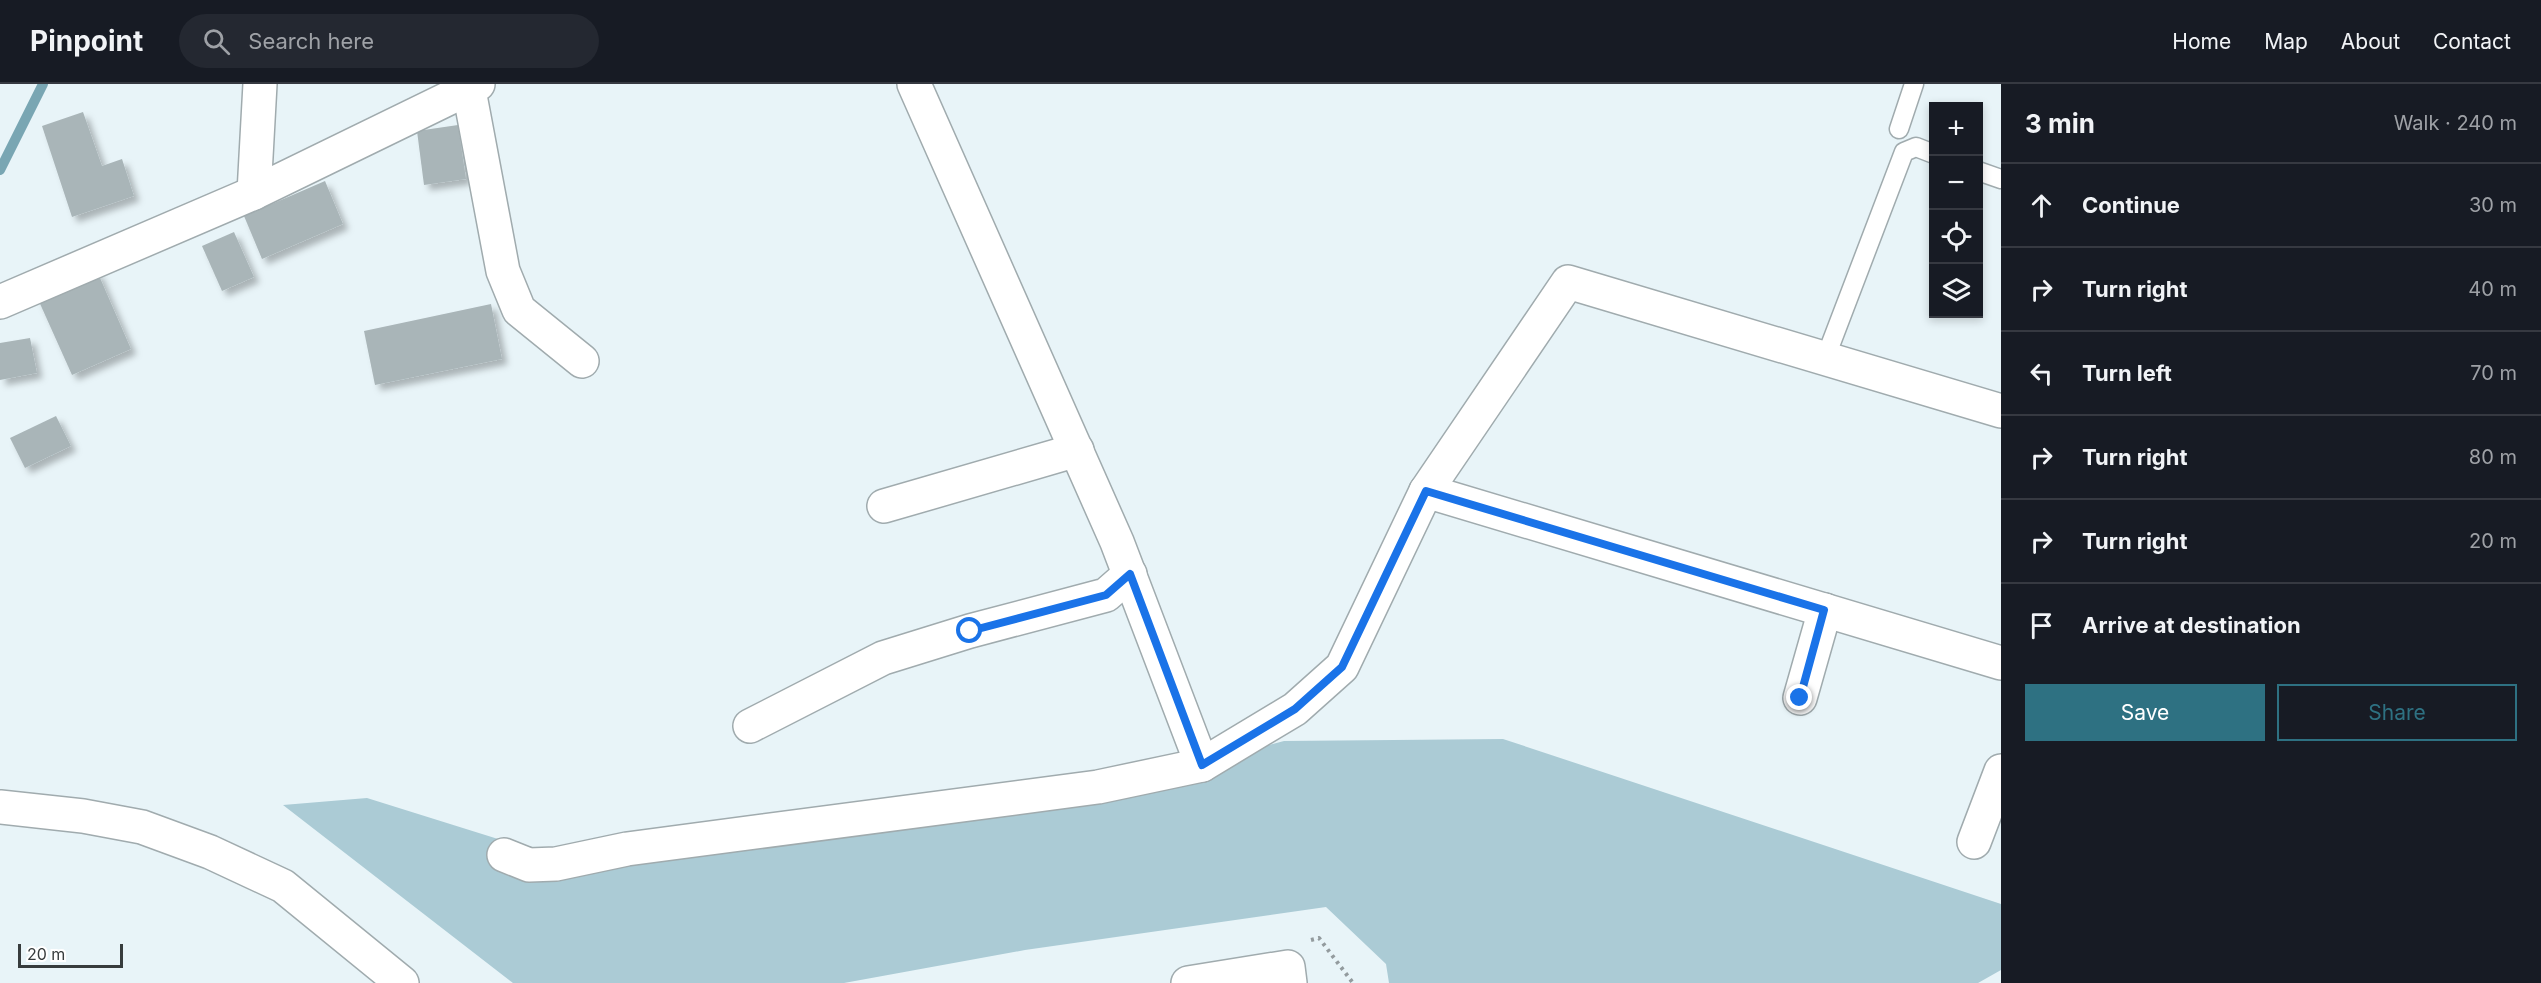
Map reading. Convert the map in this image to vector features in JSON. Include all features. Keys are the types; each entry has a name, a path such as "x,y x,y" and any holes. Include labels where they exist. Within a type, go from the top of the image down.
{"street":[{"path":"254,193 260,84"},
{"path":"914,84 1130,574 1202,765"},
{"path":"0,302 254,193 474,87 503,271 519,310 582,362"},
{"path":"504,855 529,865 556,864 627,849 1098,787 1202,765 1295,709 1342,667 1426,491 1568,282 2001,411"},
{"path":"884,506 1077,450"},
{"path":"1426,491 2001,663"},
{"path":"750,726 883,657 1106,595 1130,574"},
{"path":"1800,698 1824,610"},
{"path":"1974,842 2001,771"},
{"path":"0,807 83,816 142,827 210,852 283,886 402,983"},
{"path":"1188,983 1288,968 1290,983"}],"lane":[{"path":"1899,129 1914,84"},
{"path":"1825,359 1904,152 1916,147 1929,152"},
{"path":"1983,173 2001,179"}],"path":[{"path":"1309,941 1320,938 1353,983"}],"shaded area":[{"path":"1503,739 2001,904 2001,970 1978,983 1389,983 1386,964 1326,907 1025,950 844,983 513,983 283,805 367,798 578,864 1056,802 1284,741"}],"building":[{"path":"83,112 102,166 122,159 134,196 72,217 42,126"},
{"path":"458,125 466,179 424,185 417,131"},
{"path":"325,181 343,224 262,259 244,216"},
{"path":"234,232 254,277 222,291 202,246"},
{"path":"97,271 131,349 72,375 37,297"},
{"path":"491,304 502,359 375,385 364,331"},
{"path":"30,338 37,373 0,380 0,343"},
{"path":"56,416 71,446 25,468 10,438"}],"waterway":[{"path":"0,170 43,84"}],"route":[{"path":"970,631 1106,595 1130,574 1202,765 1295,709 1342,667 1426,491 1824,610 1800,698"}]}
